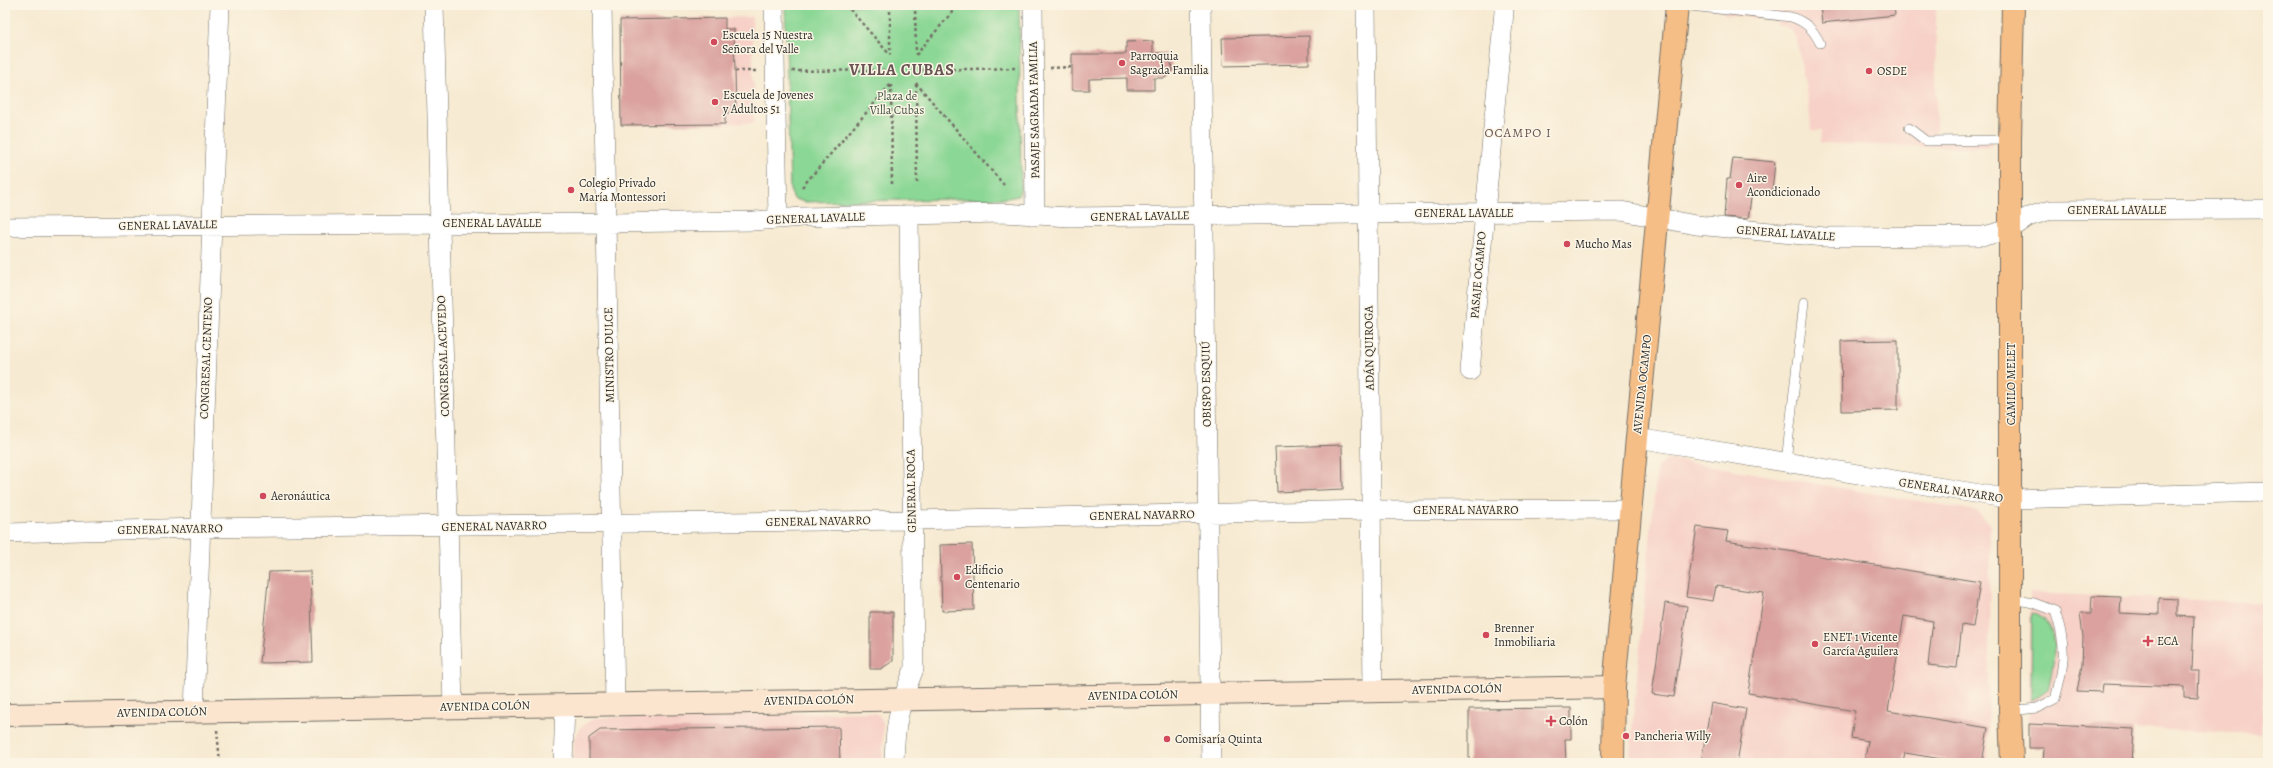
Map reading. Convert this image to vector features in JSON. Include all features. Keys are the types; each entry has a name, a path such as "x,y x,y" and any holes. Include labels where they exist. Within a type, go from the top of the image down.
{"main road":[{"name":"AVENIDA OCAMPO","path":"1613,763 1614,687 1677,5"},
{"name":"CAMILO MELET","path":"2012,763 2010,711 2010,140 2013,5"}],"street":[{"name":"CONGRESAL CENTENO","path":"204,712 200,528 220,5"},
{"name":"CONGRESAL ACEVEDO","path":"434,5 438,223 450,526 454,707"},
{"name":"MINISTRO DULCE","path":"602,5 613,524 615,704"},
{"path":"774,5 778,219"},
{"name":"PASAJE SAGRADA FAMILIA","path":"1033,5 1036,216"},
{"name":"OBISPO ESQUIÚ","path":"1201,5 1211,763"},
{"name":"ADÁN QUIROGA","path":"1366,5 1373,690"},
{"name":"PASAJE OCAMPO","path":"1470,371 1483,213 1504,12"},
{"name":"GENERAL LAVALLE","path":"5,227 606,223 1004,213 1070,217 1621,211 1696,225 1825,237 1984,236 2010,229 2028,217 2051,210 2268,209"},
{"name":"GENERAL ROCA","path":"894,763 895,729 902,699 914,669 909,215"},
{"name":"GENERAL NAVARRO","path":"1637,438 2011,499 2268,492"},
{"name":"GENERAL NAVARRO","path":"5,533 200,528 912,520 1372,510 1630,509"},
{"name":"AVENIDA COLÓN","path":"5,715 1614,687"},
{"path":"563,763 564,705"}],"lane":[{"path":"1681,5 1791,17 1801,20 1811,28 1820,43"},
{"path":"1908,128 1926,141 2010,140"},
{"path":"1786,462 1804,302"},
{"path":"2010,711 2038,708 2055,699 2062,672 2063,636 2055,611 2034,603 2011,599"}],"path":[{"path":"846,5 890,55 890,5"},
{"path":"915,5 916,55 958,5"},
{"path":"1047,68 1072,67"},
{"path":"922,70 1016,68"},
{"path":"789,71 884,70"},
{"path":"735,71 757,71"},
{"path":"917,186 916,83 1004,185"},
{"path":"802,187 890,84 892,186"},
{"path":"204,712 220,763"}],"shaded area":[{"name":"OSDE","path":"1725,5 1936,5 1936,135 1993,134 1992,146 1967,148 1820,143 1821,131 1811,130 1809,105 1796,38 1791,30 1785,26 1777,25 1777,21 1724,14"},
{"path":"752,17 754,123 621,125 620,20"},
{"name":"ENET 1 Vicente García Aguilera","path":"1669,459 1977,511 1990,525 1988,763 1629,763 1657,467"},
{"name":"ECA","path":"2030,593 2268,603 2261,734 2029,724"},
{"path":"870,712 879,715 883,723 883,763 574,763 574,740 581,727 594,718"}],"green space":[{"name":"Plaza de Villa Cubas","path":"785,5 1019,5 1021,187 1018,196 1008,198 805,202 794,199 790,190"},
{"path":"2032,613 2042,618 2049,625 2054,646 2054,657 2048,690 2038,697 2031,699"}],"building":[{"path":"1820,5 1894,5 1895,15 1822,23"},
{"path":"725,18 725,29 734,29 736,113 725,113 725,124 621,125 620,20"},
{"path":"1309,36 1309,64 1223,66 1222,38"},
{"name":"Parroquia Sagrada Familia","path":"1153,41 1153,53 1165,53 1171,60 1172,71 1165,78 1154,78 1154,90 1127,90 1127,78 1089,79 1089,90 1072,90 1072,54 1126,54 1126,42"},
{"path":"1733,158 1775,162 1772,192 1752,192 1748,219 1724,217 1727,179 1730,179"},
{"path":"1898,340 1898,410 1842,411 1841,341"},
{"path":"1342,445 1343,489 1277,492 1275,447"},
{"path":"1697,527 1728,531 1726,541 1980,582 1973,627 1962,625 1957,668 1928,665 1933,621 1904,616 1888,711 1988,728 1982,763 1966,763 1905,753 1903,763 1864,763 1868,741 1851,738 1855,711 1748,693 1764,593 1716,586 1713,601 1686,597"},
{"name":"Edificio Centenario","path":"972,544 974,610 942,611 940,545"},
{"path":"310,571 313,662 260,663 269,572"},
{"path":"2092,596 2121,597 2120,613 2159,615 2159,598 2177,599 2177,616 2194,617 2192,671 2199,671 2198,698 2184,697 2184,687 2103,684 2102,692 2077,691 2082,665 2083,637 2080,613 2091,613"},
{"path":"1665,603 1687,606 1674,697 1652,694"},
{"path":"870,612 893,612 893,661 881,669 870,669"},
{"path":"1711,703 1746,709 1737,763 1701,763"},
{"path":"1571,708 1571,739 1565,739 1566,763 1469,763 1469,709"},
{"path":"2029,724 2134,729 2132,763 2043,763 2044,748 2029,748"},
{"path":"839,727 840,763 589,763 589,738 600,730"}],"place":[{"name":"Escuela 15 Nuestra Señora del Valle","path":"714,42"},
{"name":"Parroquia Sagrada Familia","path":"1122,63"},
{"name":"OSDE","path":"1869,71"},
{"name":"Escuela de Jovenes y Adultos 51","path":"715,102"},
{"name":"Aire Acondicionado","path":"1739,185"},
{"name":"Colegio Privado María Montessori","path":"571,190"},
{"name":"Mucho Mas","path":"1567,244"},
{"name":"Aeronáutica","path":"263,496"},
{"name":"Edificio Centenario","path":"957,577"},
{"name":"Brenner Inmobiliaria","path":"1486,635"},
{"name":"ECA","path":"2148,641"},
{"name":"ENET 1 Vicente García Aguilera","path":"1815,644"},
{"name":"Colón","path":"1551,721"},
{"name":"Pancheria Willy","path":"1626,736"},
{"name":"Comisaría Quinta","path":"1167,739"}],"district":[{"name":"VILLA CUBAS","path":"902,69"},
{"name":"OCAMPO I","path":"1518,132"}]}
